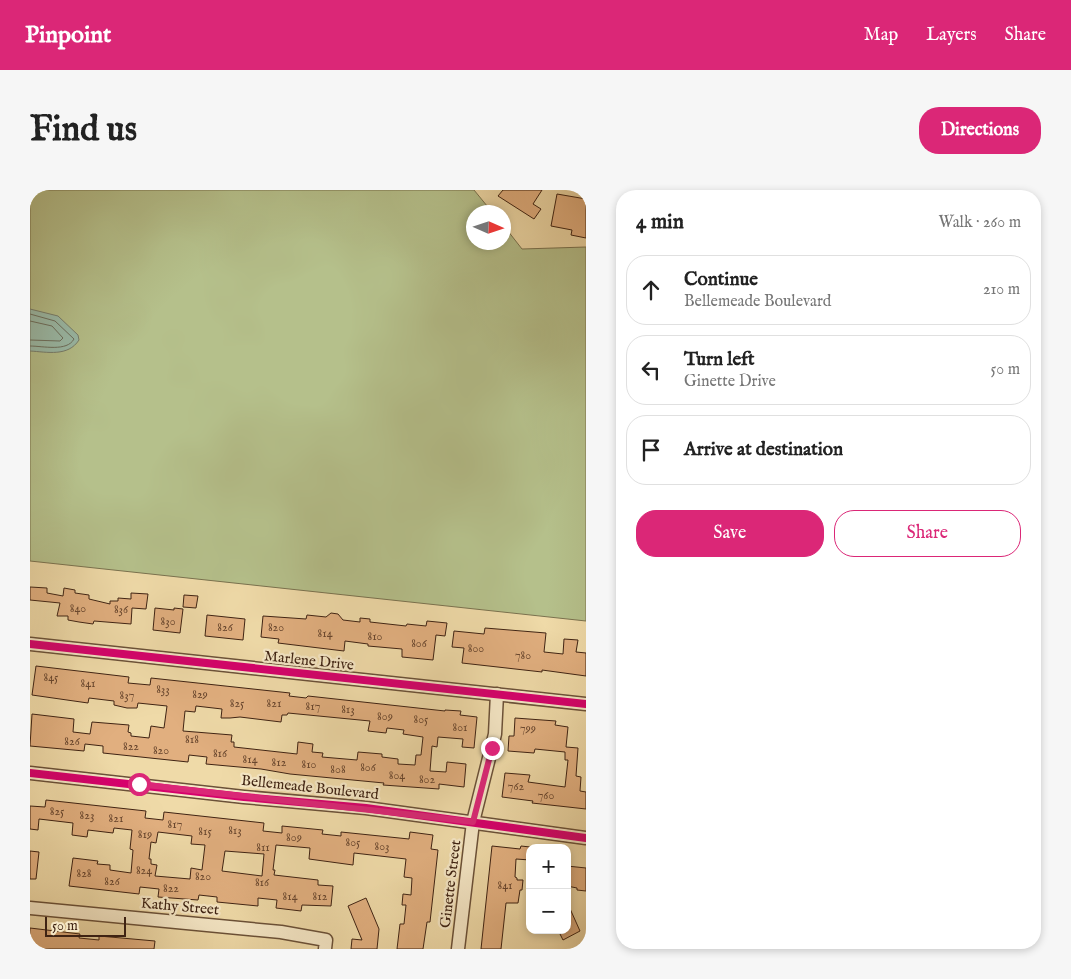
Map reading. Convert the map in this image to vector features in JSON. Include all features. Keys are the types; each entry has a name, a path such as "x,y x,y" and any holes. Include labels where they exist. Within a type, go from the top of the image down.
{"street":[{"name":"Marlene Drive","path":"30,644 586,704"},
{"name":"Ginette Street","path":"458,949 473,822 494,734 497,694"},
{"name":"Bellemeade Boulevard","path":"30,773 244,797 366,808 586,838"},
{"name":"Kathy Street","path":"30,908 281,932 326,945"}],"green space":[{"path":"30,190 474,190 486,205 466,205 466,250 511,250 511,235 522,249 586,247 586,621 30,561"}],"water":[{"path":"30,309 58,316 78,335 79,340 69,349 63,351 30,351"}],"building":[{"path":"503,190 542,190 533,204 541,209 534,219 498,196"},
{"path":"557,194 586,199 586,238 571,235 572,230 551,226"},
{"path":"30,587 47,588 47,593 63,596 64,588 75,590 75,593 89,595 89,599 110,604 110,601 118,601 118,598 131,599 131,593 148,594 146,609 132,608 131,624 94,621 93,624 68,620 68,616 57,616 60,603 30,600"},
{"path":"184,595 198,596 196,608 183,607"},
{"path":"155,608 183,609 180,633 153,630"},
{"path":"331,613 338,614 343,620 360,622 360,618 370,619 370,622 406,626 407,624 426,626 427,621 447,623 445,636 436,635 433,660 402,657 402,649 368,646 368,644 345,641 344,651 278,643 279,639 261,637 263,616 306,619 307,615 326,617"},
{"path":"207,615 245,619 243,640 205,636"},
{"path":"485,628 546,633 544,652 563,654 564,639 578,640 576,652 586,653 586,676 462,663 464,648 452,647 454,631 484,634"},
{"path":"36,666 129,677 128,683 150,685 151,678 290,693 289,696 306,698 308,696 445,711 461,711 460,715 477,717 474,748 462,747 463,739 438,737 437,747 432,746 430,771 446,772 447,762 466,764 464,787 439,784 439,789 383,785 384,783 206,764 207,757 189,755 188,762 103,753 103,746 85,744 84,751 30,746 32,714 74,719 73,732 90,734 92,722 129,725 128,732 131,733 131,736 149,738 151,726 164,728 167,706 138,703 137,708 127,708 114,705 114,701 89,698 88,703 32,695","holes":["196,706 222,709 221,718 240,717 281,722 282,715 287,715 288,713 370,721 368,731 386,733 387,728 404,730 403,734 423,737 421,755 416,755 415,765 398,764 398,759 382,757 382,754 358,752 357,760 322,757 323,753 312,752 313,744 298,742 297,754 234,747 234,742 231,742 232,735 183,731 185,711 195,712"]},
{"path":"515,718 556,721 555,725 568,727 566,747 578,748 576,776 581,777 580,791 586,792 586,809 532,803 533,801 502,797 505,773 530,775 528,782 565,787 568,760 565,760 565,752 535,749 534,753 508,751 509,736 514,736"},
{"path":"46,800 146,811 145,818 163,820 164,812 264,823 263,831 282,833 282,826 323,830 322,834 341,836 341,832 409,839 410,832 433,835 431,849 438,850 430,922 427,922 423,949 397,949 400,924 404,924 406,905 402,905 403,894 411,895 412,878 404,877 406,859 354,853 353,865 309,859 310,848 276,845 274,875 318,880 318,885 333,886 331,906 302,905 301,911 276,908 277,900 258,898 258,906 217,902 217,897 199,895 198,900 158,897 159,889 140,887 139,894 69,886 73,858 98,861 97,864 110,865 110,870 131,873 133,850 130,849 132,830 114,828 113,833 88,830 87,837 72,835 73,823 39,819 38,830 30,829 30,806 45,807","holes":["158,832 192,836 191,844 205,845 202,870 191,868 190,879 155,876 157,865 151,864 151,859 149,859 151,842 156,843","225,851 264,854 262,876 222,871"]},
{"path":"492,846 520,849 521,846 526,847 526,860 516,859 515,877 517,880 523,880 522,890 520,890 518,903 506,903 501,949 481,949"},
{"path":"30,851 39,852 36,879 30,879"},
{"path":"571,866 586,868 586,891 577,890 577,888 571,887"},
{"path":"366,898 379,929 377,949 351,949 352,939 362,940 348,906"},
{"path":"571,911 580,931 563,940 560,934 571,934"},
{"path":"30,928 80,934 79,938 99,940 99,936 155,941 154,949 37,949 37,946 30,945"}],"cycle path":[{"path":"30,644 586,704"},
{"path":"30,773 244,797 366,808 586,838"}],"route":[{"path":"139,784 244,797 366,808 473,822 492,748"}]}
